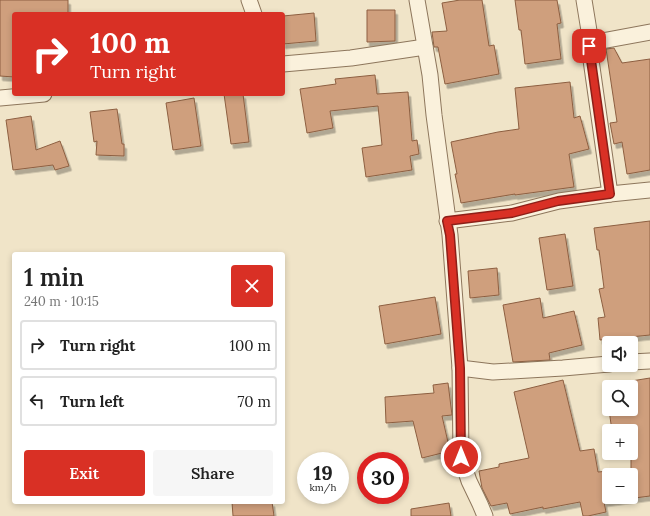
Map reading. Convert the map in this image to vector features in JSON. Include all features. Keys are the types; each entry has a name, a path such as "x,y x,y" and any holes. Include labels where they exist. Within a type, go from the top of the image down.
{"street":[{"path":"249,0 253,12"},
{"path":"417,0 430,74 447,221 450,235 460,368 461,457 468,481 485,516"},
{"path":"584,0 591,42 589,46 610,194"},
{"path":"591,42 650,32"},
{"path":"285,64 351,58 425,47"},
{"path":"0,98 22,96"},
{"path":"447,221 512,213 558,201 610,194 650,192"},
{"path":"638,362 650,361"},
{"path":"460,368 492,372 602,365"}],"building":[{"path":"0,0 68,0 68,12 12,12 12,77 0,76"},
{"path":"460,0 482,0 489,46 494,45 499,74 445,84 438,47 434,47 432,32 447,31 442,3"},
{"path":"515,0 557,0 561,23 557,24 561,59 525,64 521,30 519,30"},
{"path":"367,10 395,10 395,41 367,42"},
{"path":"314,13 316,41 285,44 285,16"},
{"path":"614,48 622,63 650,59 650,170 627,174 622,142 614,144 610,123 617,122 606,49"},
{"path":"375,75 377,94 408,92 412,141 417,140 419,154 410,156 412,170 366,177 362,148 382,145 378,106 330,111 333,128 307,133 300,89 336,84 335,79"},
{"path":"570,82 574,118 580,116 589,149 569,154 574,187 515,194 461,203 455,174 457,174 451,142 519,129 515,88"},
{"path":"224,96 243,96 249,142 231,144"},
{"path":"194,98 201,146 173,150 166,103"},
{"path":"117,109 122,144 124,144 124,156 96,155 97,141 94,142 90,112"},
{"path":"31,116 36,150 60,141 69,166 55,170 53,165 13,170 6,120"},
{"path":"650,221 650,335 602,336 602,340 600,340 598,318 605,317 599,289 604,288 599,250 597,250 594,228"},
{"path":"565,234 573,286 547,290 539,238"},
{"path":"497,268 499,295 470,298 468,271"},
{"path":"435,297 441,334 385,344 379,306"},
{"path":"540,298 543,318 574,311 582,345 549,353 550,360 513,362 503,305"},
{"path":"650,378 650,496 638,498 638,468 631,468 631,460 638,460 638,424 611,424 610,416 638,416 638,380"},
{"path":"563,380 580,451 594,449 598,472 602,472 602,504 604,504 606,512 583,516 580,502 543,509 543,507 510,514 507,503 491,506 482,488 479,471 499,467 499,464 529,458 514,392"},
{"path":"448,383 452,415 442,416 450,451 422,458 413,421 386,423 385,397 434,393 433,385"},
{"path":"449,503 451,516 411,516 411,509"},
{"path":"232,504 272,504 274,516 233,516"}],"route":[{"path":"461,457 460,368 450,235 447,221 512,213 558,201 610,194 589,46"}]}
